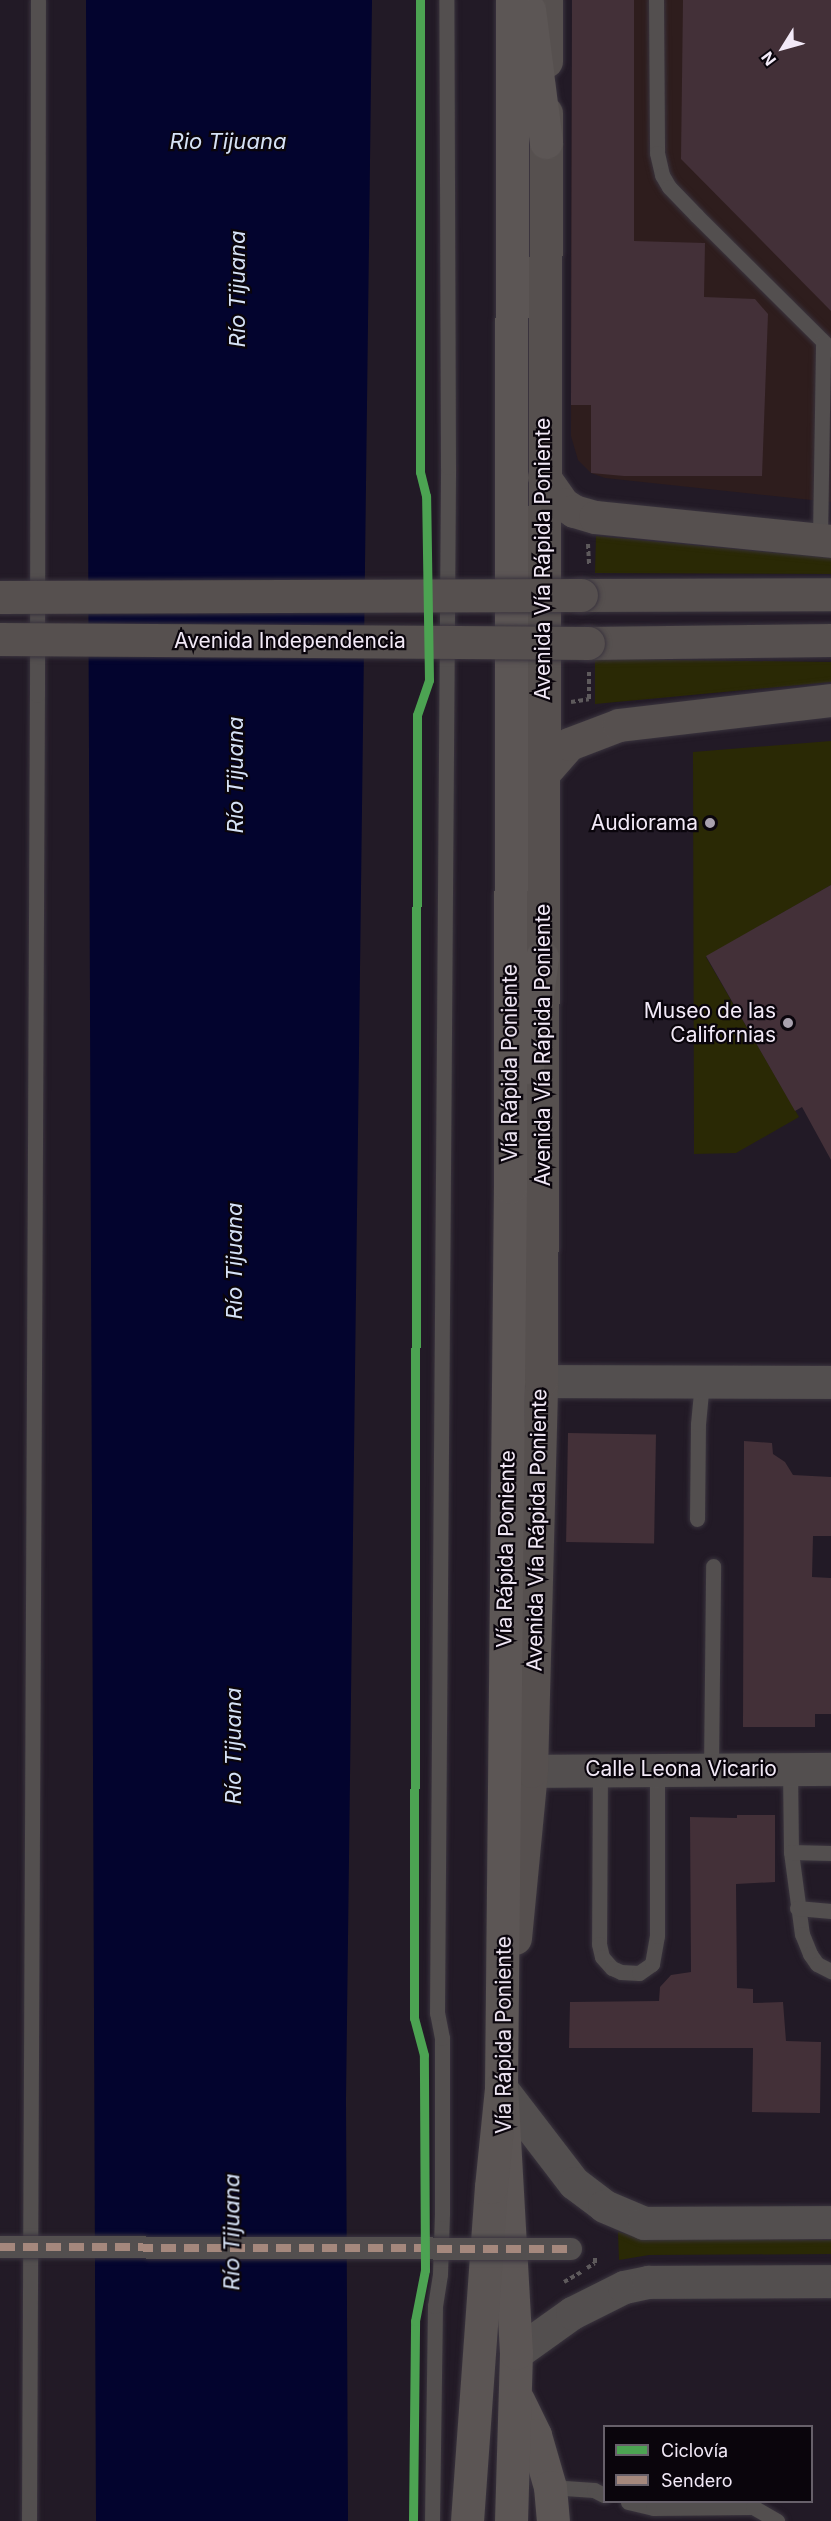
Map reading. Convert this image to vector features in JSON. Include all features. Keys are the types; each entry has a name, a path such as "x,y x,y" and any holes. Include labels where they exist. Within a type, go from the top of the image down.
{"highway":[{"name":"Avenida Vía Rápida Poniente","path":"511,576 512,0"},
{"path":"528,0 546,142"},
{"name":"Vía Rápida Poniente","path":"511,576 510,1187 501,2088 516,2353 511,2521"},
{"path":"510,1187 542,957"},
{"path":"466,2521 491,2187 501,2088"},
{"path":"516,2395 535,2435 550,2487 553,2521"}],"main road":[{"name":"Avenida Vía Rápida Poniente","path":"501,2088 531,1771 541,1381 546,0"},
{"path":"544,477 562,504 574,511 595,517 826,540"},
{"path":"0,597 585,584 831,594"},
{"name":"Avenida Independencia","path":"0,639 588,655 831,640"},
{"path":"542,775 569,744 620,725 831,700"}],"street":[{"path":"541,1381 831,1382"},
{"name":"Calle Leona Vicario","path":"531,1771 831,1769"},
{"path":"501,2088 574,2183 604,2206 644,2223 831,2222"},
{"path":"0,2247 571,2249"},
{"path":"516,2353 572,2313 624,2287 648,2282 831,2281"}],"lane":[{"path":"29,2521 38,695 38,0"},
{"path":"432,2521 435,2306 440,2274 442,2214 442,2038 436,2013 448,467 446,0"},
{"path":"656,0 657,153 662,175 669,187 827,346 826,540"},
{"path":"697,1519 698,1424 702,1382"},
{"path":"711,1770 713,1566"},
{"path":"600,1769 599,1944 602,1957 612,1968 621,1972 639,1973 652,1964 657,1936 657,1770"},
{"path":"790,1769 791,1852 797,1908 810,1954 817,1964 831,1971"},
{"path":"791,1852 831,1853"},
{"path":"797,1908 831,1911"},
{"path":"550,2487 594,2490 603,2494"},
{"path":"632,2503 653,2508 753,2507 777,2521"}],"path":[{"path":"585,584 588,539"},
{"path":"568,702 589,699 588,655"},
{"path":"561,2284 579,2273"}],"shaded area":[{"path":"572,0 831,0 831,502 605,478 591,473 578,460 571,436"},
{"path":"596,536 831,558 831,574 595,573"},
{"path":"595,659 831,662 831,682 595,704"},
{"path":"831,741 831,885 706,957 799,1117 736,1153 694,1154 693,752"},
{"path":"618,2232 650,2239 831,2240 831,2254 649,2255 619,2260"}],"water":[{"name":"Rio Tijuana","path":"86,0 372,0 346,2100 348,2521 96,2521"}],"building":[{"path":"572,0 634,0 634,241 705,243 704,297 755,299 768,314 762,476 624,476 591,473 591,405 571,405"},
{"path":"683,0 831,0 831,311 681,159"},
{"name":"Museo de las Californias","path":"831,885 831,1160 802,1107 795,1111 706,956"},
{"path":"568,1433 656,1435 654,1544 566,1542"},
{"path":"744,1441 772,1443 773,1454 785,1462 793,1475 831,1477 831,1536 813,1536 812,1577 831,1578 831,1714 815,1714 815,1727 743,1727"},
{"path":"737,1815 775,1815 775,1882 736,1884 737,1988 753,1989 753,2003 783,2002 786,2041 821,2042 820,2113 752,2112 753,2048 569,2048 570,2002 659,2001 660,1987 671,1975 691,1972 690,1817 737,1818"}],"marked path":[{"path":"0,2247 571,2249"}],"cycle path":[{"path":"413,2521 415,2321 425,2270 424,2055 414,2018 417,715 429,680 426,496 420,472 420,0"}],"place":[{"name":"Audiorama","path":"710,823"},
{"name":"Museo de las Californias","path":"788,1023"}],"water label":[{"name":"Río Tijuana","path":"238,289"},
{"name":"Río Tijuana","path":"236,775"},
{"name":"Río Tijuana","path":"235,1261"},
{"name":"Río Tijuana","path":"234,1746"},
{"name":"Río Tijuana","path":"232,2232"}]}
